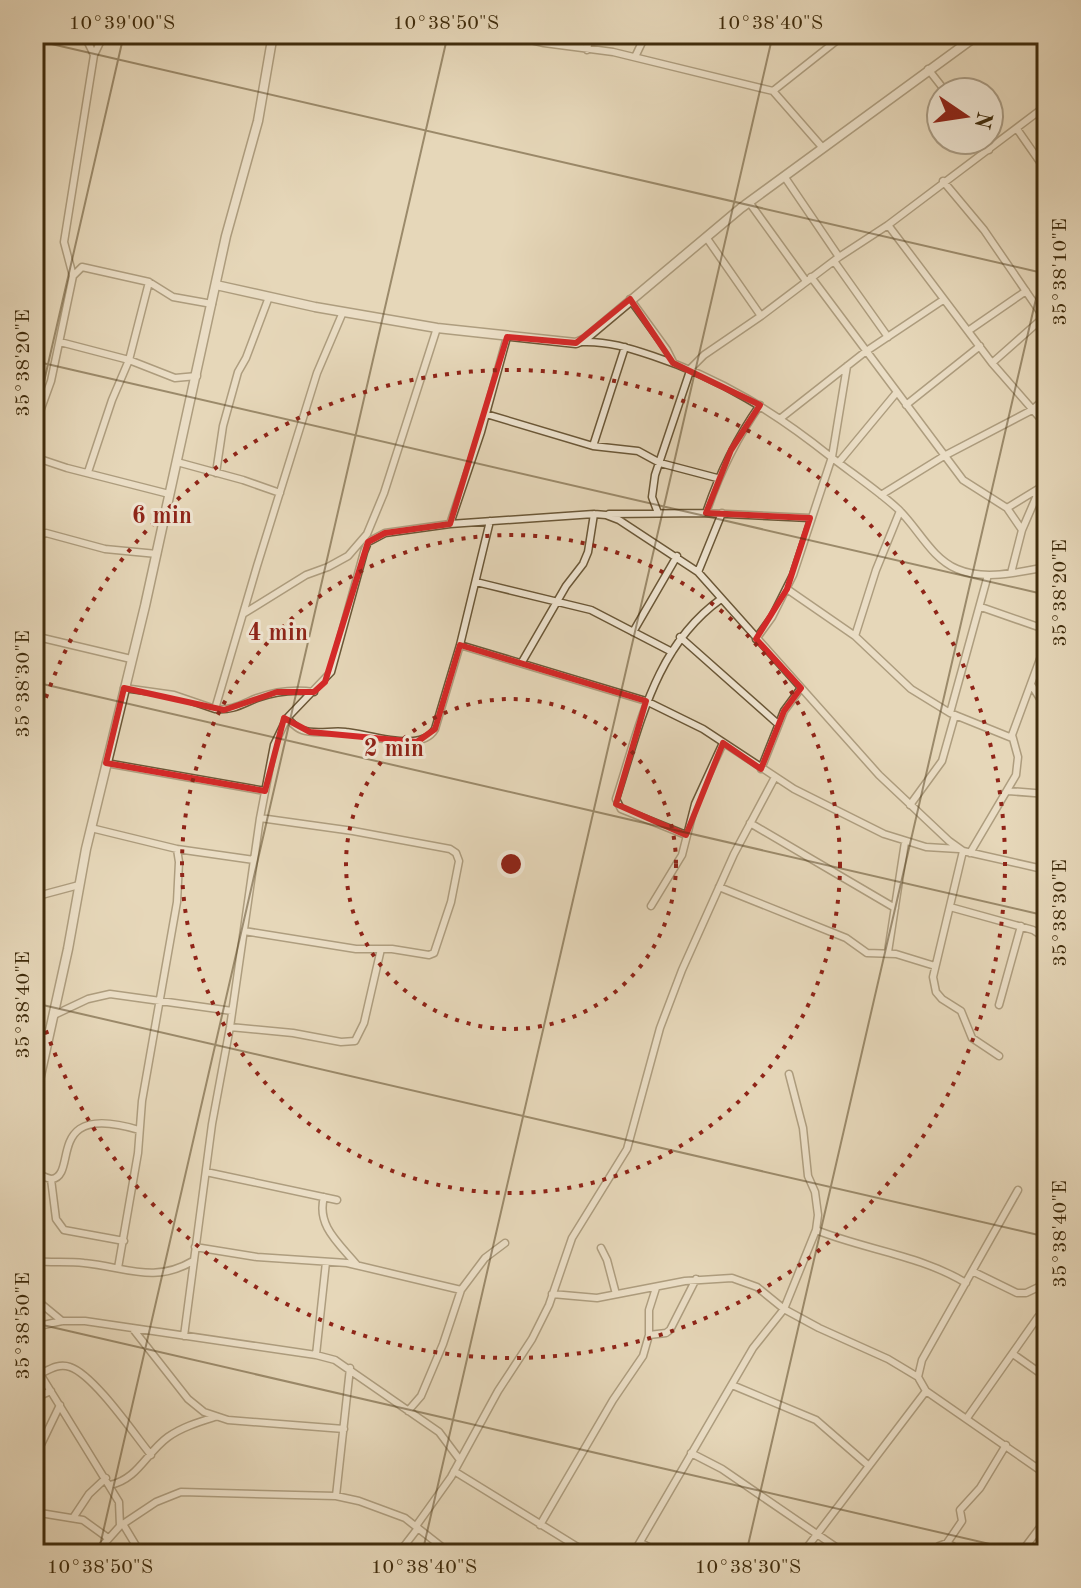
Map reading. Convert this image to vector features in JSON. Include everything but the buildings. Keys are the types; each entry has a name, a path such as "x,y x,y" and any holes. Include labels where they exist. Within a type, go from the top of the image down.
{"street":[{"path":"84,34 94,55"},
{"path":"34,428 51,381 73,276 64,242 94,55 104,34"},
{"path":"34,1103 91,828 157,554 226,236 258,121 273,34"},
{"path":"506,34 635,57 773,91 822,147"},
{"path":"587,50 590,34"},
{"path":"635,57 646,34"},
{"path":"576,343 585,339 749,202 979,34"},
{"path":"773,91 840,35"},
{"path":"928,69 933,76"},
{"path":"1005,138 1047,105"},
{"path":"1017,129 1047,172"},
{"path":"658,513 652,490 691,368 726,338 761,316 980,156"},
{"path":"784,176 888,337"},
{"path":"943,181 984,230 1044,317"},
{"path":"749,202 963,480 1007,508 1022,530"},
{"path":"888,225 992,363 1047,426"},
{"path":"706,237 761,316"},
{"path":"67,258 82,267 149,282 173,297 212,304"},
{"path":"73,276 82,267"},
{"path":"88,472 129,360 149,282"},
{"path":"216,285 437,328 507,337 598,342 625,347 691,368 781,418 839,462 900,511 953,568 969,574 988,575 1047,568"},
{"path":"968,331 1026,291"},
{"path":"216,473 223,426 238,372 269,297"},
{"path":"630,299 670,353 673,363"},
{"path":"781,418 865,352 943,300"},
{"path":"992,363 1044,317 1047,306"},
{"path":"215,709 317,373 343,312"},
{"path":"243,614 306,575 348,556 367,534 384,493 437,328"},
{"path":"450,524 507,337"},
{"path":"60,342 129,360 175,378 197,376"},
{"path":"906,405 980,346"},
{"path":"593,446 625,347"},
{"path":"756,639 787,589 832,457 847,366"},
{"path":"839,462 897,392"},
{"path":"881,495 944,456 1032,410 1047,397"},
{"path":"706,513 717,478 731,450 760,405"},
{"path":"486,414 593,446 637,450 660,463 717,478"},
{"path":"34,457 169,494"},
{"path":"177,462 280,493"},
{"path":"1011,573 1022,530 1047,472"},
{"path":"1007,508 1038,489"},
{"path":"855,636 876,570 900,511"},
{"path":"184,1336 212,1124 274,745 287,718 331,672 368,542 385,533 450,524 594,514 722,513 810,518"},
{"path":"698,572 722,513"},
{"path":"522,662 583,564 594,514"},
{"path":"606,515 633,528 698,572 879,775 965,851"},
{"path":"287,718 301,730 310,732 342,731 380,739 417,742 428,738 435,729 460,645 490,521"},
{"path":"34,536 46,533 105,549 157,554"},
{"path":"633,632 677,556"},
{"path":"910,805 942,761 988,575"},
{"path":"476,582 591,610 672,652"},
{"path":"787,589 855,636 911,689 952,714 1012,738"},
{"path":"686,835 621,809 616,804 646,701 680,637 704,611 721,599"},
{"path":"981,607 1047,630"},
{"path":"34,636 131,659"},
{"path":"680,637 778,724"},
{"path":"999,1056 972,1038 961,1011 936,992 933,977 965,851 1008,791 1019,763 1013,732 1047,640"},
{"path":"460,645 646,701 703,729 775,777 905,842 965,851 1047,870"},
{"path":"1032,685 1047,705"},
{"path":"124,688 174,695 215,709 231,710 260,697 289,690 314,692"},
{"path":"761,769 784,711 801,688"},
{"path":"651,906 682,855 695,804 723,743"},
{"path":"106,763 265,791"},
{"path":"398,1554 454,1471 498,1391 537,1331 582,1218 627,1149 660,1028 682,970 719,887 775,777"},
{"path":"1008,791 1047,794"},
{"path":"244,931 356,949 381,949 424,956 434,953 454,891 459,861 450,849 260,818"},
{"path":"750,823 895,908"},
{"path":"91,828 177,849 254,860"},
{"path":"888,952 905,842"},
{"path":"118,1268 177,902 177,849"},
{"path":"34,897 79,885"},
{"path":"719,887 846,938 867,953 888,952 935,966"},
{"path":"950,907 1021,926 1047,939"},
{"path":"999,1005 1021,926"},
{"path":"230,1027 293,1033 341,1042 355,1041 364,1023 381,949"},
{"path":"54,1015 98,995 110,994 232,1011"},
{"path":"34,1041 47,1044"},
{"path":"633,1554 753,1348 784,1309 816,1230 815,1192 808,1176 803,1128 789,1074"},
{"path":"34,1172 51,1179 56,1177 79,1127 93,1123 123,1125 139,1130"},
{"path":"206,1172 337,1200"},
{"path":"51,1179 56,1219 64,1230 124,1241"},
{"path":"918,1377 922,1360 1018,1190"},
{"path":"324,1197 321,1210 324,1224 357,1265"},
{"path":"816,1230 847,1242 922,1262 966,1283"},
{"path":"408,1411 421,1396 461,1290 485,1258 505,1243"},
{"path":"195,1247 257,1257 357,1265 461,1290"},
{"path":"601,1248 616,1294"},
{"path":"34,1261 167,1273 193,1261"},
{"path":"316,1355 326,1262"},
{"path":"974,1272 1017,1293 1032,1291 1047,1283"},
{"path":"552,1294 597,1298 696,1279 732,1278 746,1281 784,1309 888,1359 918,1377 926,1391 1047,1475"},
{"path":"649,1335 670,1330 696,1279"},
{"path":"540,1525 613,1400 643,1356 649,1335 649,1310 656,1288"},
{"path":"34,1298 62,1321"},
{"path":"36,1327 45,1308"},
{"path":"967,1418 1038,1317"},
{"path":"36,1327 62,1321 85,1321 335,1360 439,1432 460,1460"},
{"path":"133,1329 188,1399 215,1417 251,1423 344,1429"},
{"path":"1013,1354 1047,1378"},
{"path":"34,1364 108,1481 119,1502 121,1525 141,1554"},
{"path":"40,1374 59,1366 70,1367 80,1373 104,1396 151,1455"},
{"path":"336,1496 350,1368"},
{"path":"732,1385 816,1420 869,1466"},
{"path":"34,1398 51,1391"},
{"path":"802,1554 926,1391"},
{"path":"34,1459 60,1404"},
{"path":"73,1518 89,1494 108,1481 128,1479 167,1438 215,1417"},
{"path":"932,1554 947,1543 962,1521 960,1510 980,1488 1006,1445"},
{"path":"691,1453 722,1469 846,1554"},
{"path":"454,1471 589,1554"},
{"path":"95,1554 121,1525 156,1502 181,1492 336,1496 386,1509 405,1518 451,1554"},
{"path":"34,1512 89,1523 108,1538"},
{"path":"1020,1554 1047,1518"},
{"path":"641,1543 662,1554"},
{"path":"947,1543 966,1554"}],"highlighted area":[{"path":"630,299 673,363 760,405 731,450 706,513 810,518 787,589 756,639 801,688 784,711 761,769 723,743 686,835 616,804 646,701 522,662 460,645 435,729 417,742 310,732 284,718 265,791 106,763 124,688 224,710 277,692 314,692 325,682 368,542 385,533 450,524 507,337 576,343"}]}
